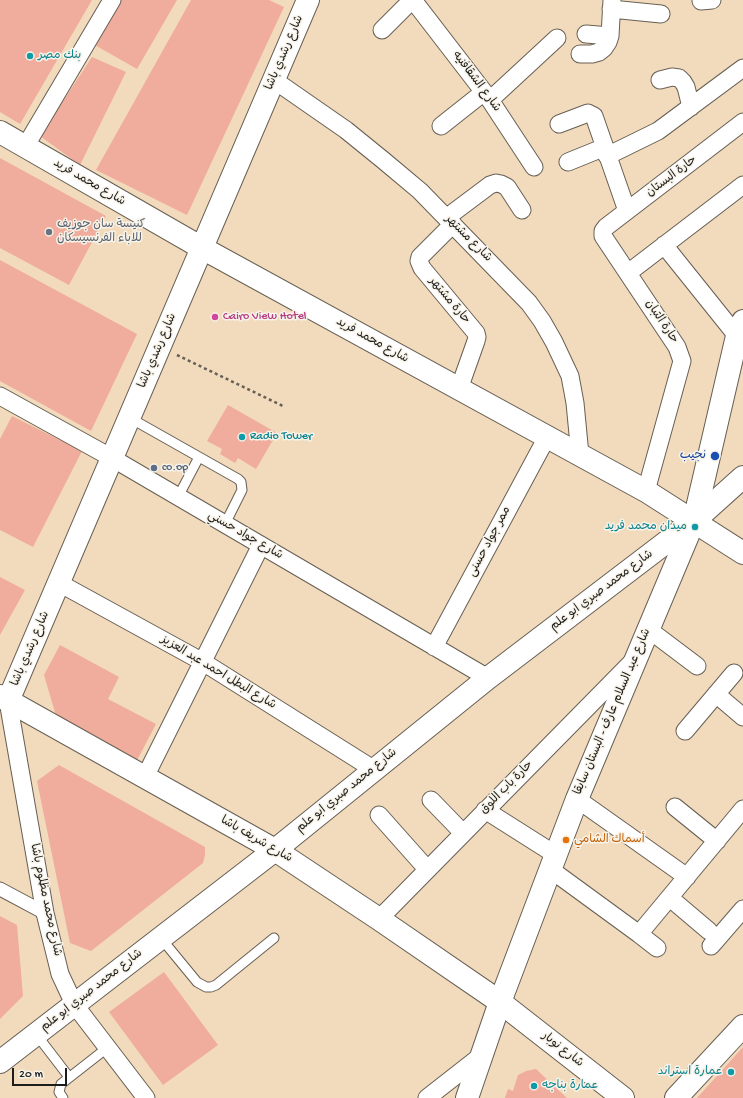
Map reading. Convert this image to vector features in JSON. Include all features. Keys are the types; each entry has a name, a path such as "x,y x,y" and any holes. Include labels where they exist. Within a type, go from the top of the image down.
{"street":[{"path":"25,146 112,0"},
{"name":"شارع رشدي باشا","path":"4,699 60,583 308,0"},
{"path":"382,30 413,0"},
{"name":"شارع الشقافنيه","path":"413,0 487,96 534,167"},
{"path":"580,54 592,54 599,52 604,48 610,36 612,4 661,14"},
{"path":"586,34 610,36"},
{"path":"441,126 487,96 557,38"},
{"path":"568,162 606,152 658,131 743,68"},
{"path":"660,80 672,77 679,78 686,87 691,107"},
{"name":"شارع مشتهر","path":"274,80 346,130 420,191 529,303 542,321 554,342 570,376 573,389 580,455"},
{"path":"559,124 588,114 591,114 596,119 606,152 628,211"},
{"name":"حارة البستان","path":"603,231 606,227 743,122"},
{"name":"شارع محمد فريد","path":"0,132 202,248 646,491 743,552"},
{"path":"450,221 490,186 496,183 507,187 522,210"},
{"path":"628,272 743,185"},
{"name":"حارة مشتهر","path":"450,221 420,257 419,261 422,268 476,333 476,341 459,389"},
{"name":"حارة التبان","path":"603,231 603,236 677,347 682,361 646,491"},
{"path":"664,245 740,329"},
{"name":"شارع عبد السلام عارف - البستان سابقا","path":"467,1098 500,1002 577,799 694,521 740,329"},
{"name":"شارع جواد حسني","path":"0,396 112,458 488,678"},
{"name":"ممر جواد حسنى","path":"434,647 547,437"},
{"name":"شارع محمد صبري ابو علم","path":"2,1058 36,1034 160,937 275,850 373,769 488,678 694,521 743,477"},
{"path":"145,777 261,545"},
{"name":"شارع البطل احمد عبد العزيز","path":"60,583 203,662 373,769"},
{"path":"648,629 697,666"},
{"name":"حارة باب اللوق","path":"379,919 636,658"},
{"path":"685,731 734,672"},
{"path":"716,694 743,717"},
{"name":"شارع شريف باشا","path":"4,699 275,850 500,1002"},
{"name":"شارع محمد مظلوم باشا","path":"4,699 45,913 60,974 74,1004 107,1048 139,1096"},
{"path":"577,799 687,877"},
{"path":"431,800 463,833"},
{"path":"675,807 717,841"},
{"path":"639,934 743,809"},
{"path":"485,810 553,862 657,948"},
{"path":"379,815 427,870"},
{"path":"0,889 45,913"},
{"path":"670,898 710,938 743,909"},
{"name":"شارع نوبار","path":"500,1002 623,1098"},
{"path":"676,1098 743,1026"},
{"path":"427,1098 482,1055"}],"lane":[{"path":"130,418 238,479 243,486 242,490 225,524"},
{"path":"178,497 199,457"},
{"path":"160,937 198,982 206,987 216,985 274,938"},
{"path":"36,1034 69,1076"},
{"path":"63,1098 59,1092 61,1084 69,1076 107,1048"}],"path":[{"path":"160,347 285,407"}],"building":[{"name":"بنك مصر","path":"0,0 92,0 20,124 0,112"},
{"path":"118,0 177,0 137,69 93,44"},
{"path":"191,0 269,0 284,7 187,215 96,170"},
{"path":"92,57 126,72 80,165 40,136"},
{"name":"كنيسة سان جوزيف للاباء الفرنسيسكان","path":"0,158 106,216 69,285 0,248"},
{"path":"0,260 137,334 91,431 0,381"},
{"name":"Radio Tower","path":"228,405 277,433 256,469 238,458 235,463 220,454 222,449 207,441"},
{"path":"12,416 82,451 33,547 0,530 0,439"},
{"path":"0,577 25,590 0,635"},
{"path":"60,645 119,677 108,699 156,724 134,766 59,726 44,675"},
{"path":"59,765 205,847 203,863 91,951 70,943 37,781"},
{"path":"0,916 17,925 23,996 0,1019"},
{"path":"164,972 218,1045 163,1085 109,1012"},
{"name":"عمارة استراند","path":"743,1047 743,1098 697,1098"},
{"name":"عمارة بناجه","path":"536,1069 567,1098 505,1098 508,1089 513,1091 518,1075 526,1071"}],"place":[{"name":"بنك مصر","path":"30,56"},
{"name":"كنيسة سان جوزيف للاباء الفرنسيسكان","path":"49,232"},
{"name":"Cairo View Hotel","path":"215,317"},
{"name":"Radio Tower","path":"242,437"},
{"name":"نجيب","path":"715,456"},
{"name":"co.op","path":"154,468"},
{"name":"ميدان محمد فريد","path":"695,527"},
{"name":"أسماك الشامي","path":"566,840"},
{"name":"عمارة استراند","path":"731,1072"},
{"name":"عمارة بناجه","path":"534,1086"}]}
